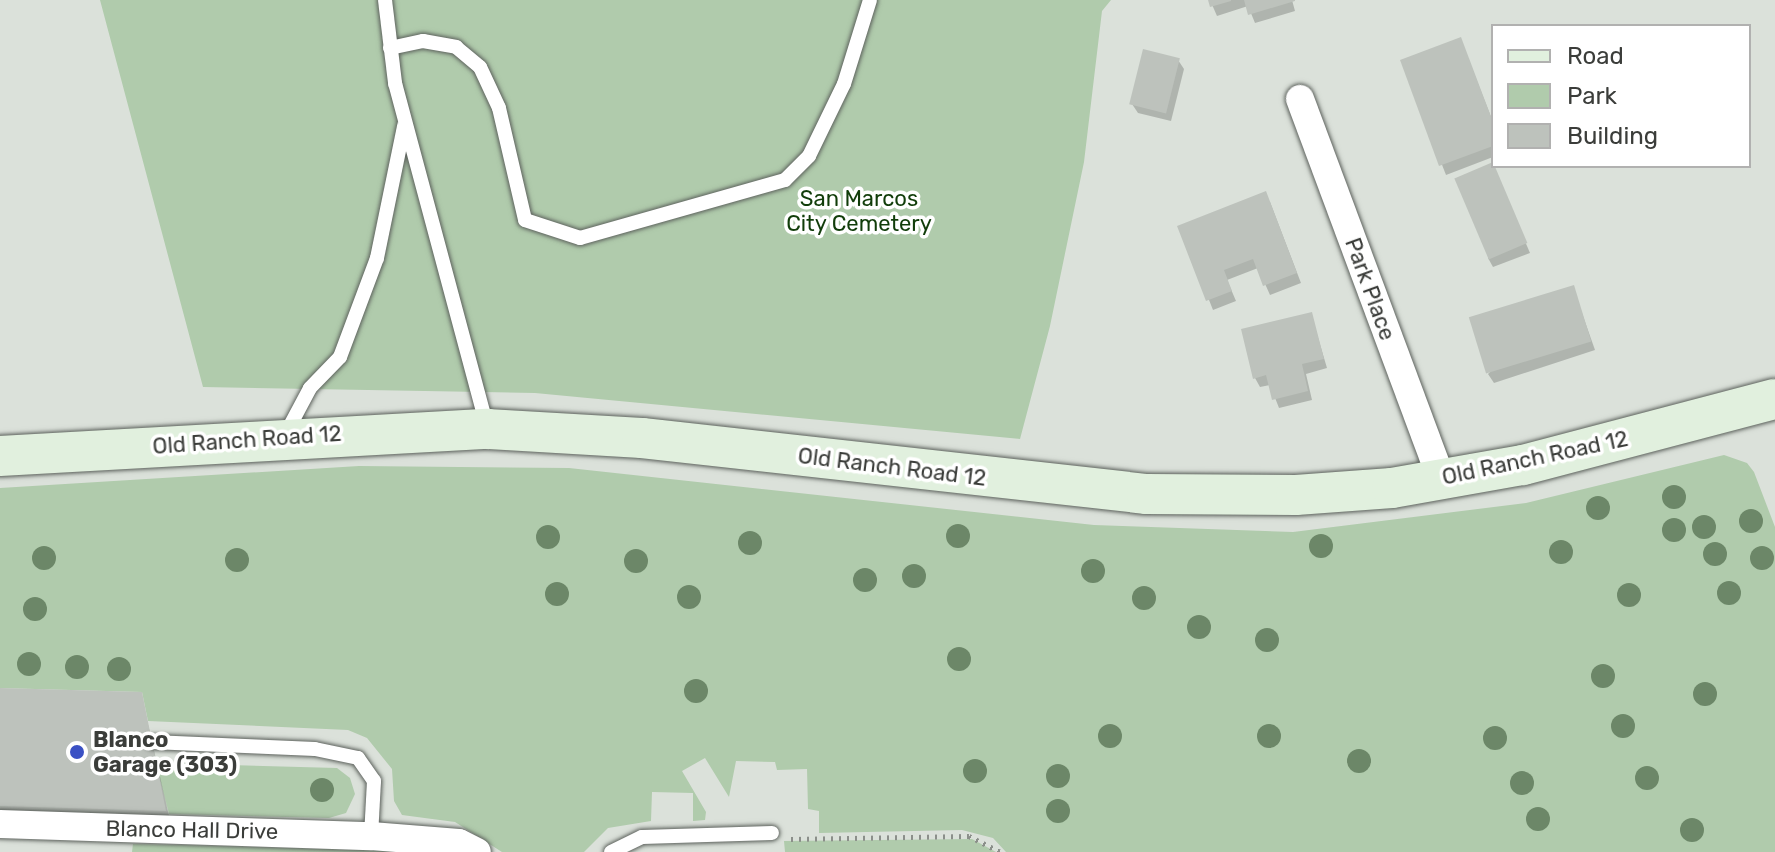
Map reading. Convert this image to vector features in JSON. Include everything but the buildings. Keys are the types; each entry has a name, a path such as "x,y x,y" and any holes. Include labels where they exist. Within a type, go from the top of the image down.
{"main road":[{"name":"Old Ranch Road 12","path":"0,456 284,437 487,429 595,433 1147,494 1325,493 1441,479 1578,452 1775,399"}],"street":[{"name":"Park Place","path":"1300,99 1441,479"},
{"name":"Blanco Hall Drive","path":"0,824 371,836 459,843 477,852"}],"lane":[{"path":"385,0 390,48 405,122 487,429"},
{"path":"390,48 423,41 456,47 480,67 499,108 525,220 580,238 785,180 809,156 844,84 870,0"},
{"path":"284,437 310,388 340,357 377,258 405,122"},
{"path":"152,742 315,749 358,758 374,781 371,836"},
{"path":"611,852 642,837 776,836"}],"path":[{"path":"776,836 969,836 1001,852"}],"green space":[{"name":"San Marcos City Cemetery","path":"100,0 1111,0 1102,11 1084,162 1050,326 1020,439 535,393 203,387"},
{"path":"1724,455 1747,463 1754,472 1775,527 1775,852 1006,852 993,838 962,830 819,833 819,811 808,809 807,769 777,770 775,762 736,761 729,797 705,758 682,771 706,812 705,820 693,821 693,793 652,792 651,821 608,828 584,852 502,852 455,822 402,815 394,801 392,769 367,738 348,730 148,721 142,692 0,688 0,488 359,466 569,468 1094,525 1293,532 1526,503"},
{"path":"156,763 337,768 350,778 355,794 346,813 329,818 169,814"},
{"path":"972,839 996,852 785,852 784,841"},
{"path":"133,844 184,845 432,852 132,852"}],"place":[{"name":"Blanco Garage (303)","path":"77,752"}]}
